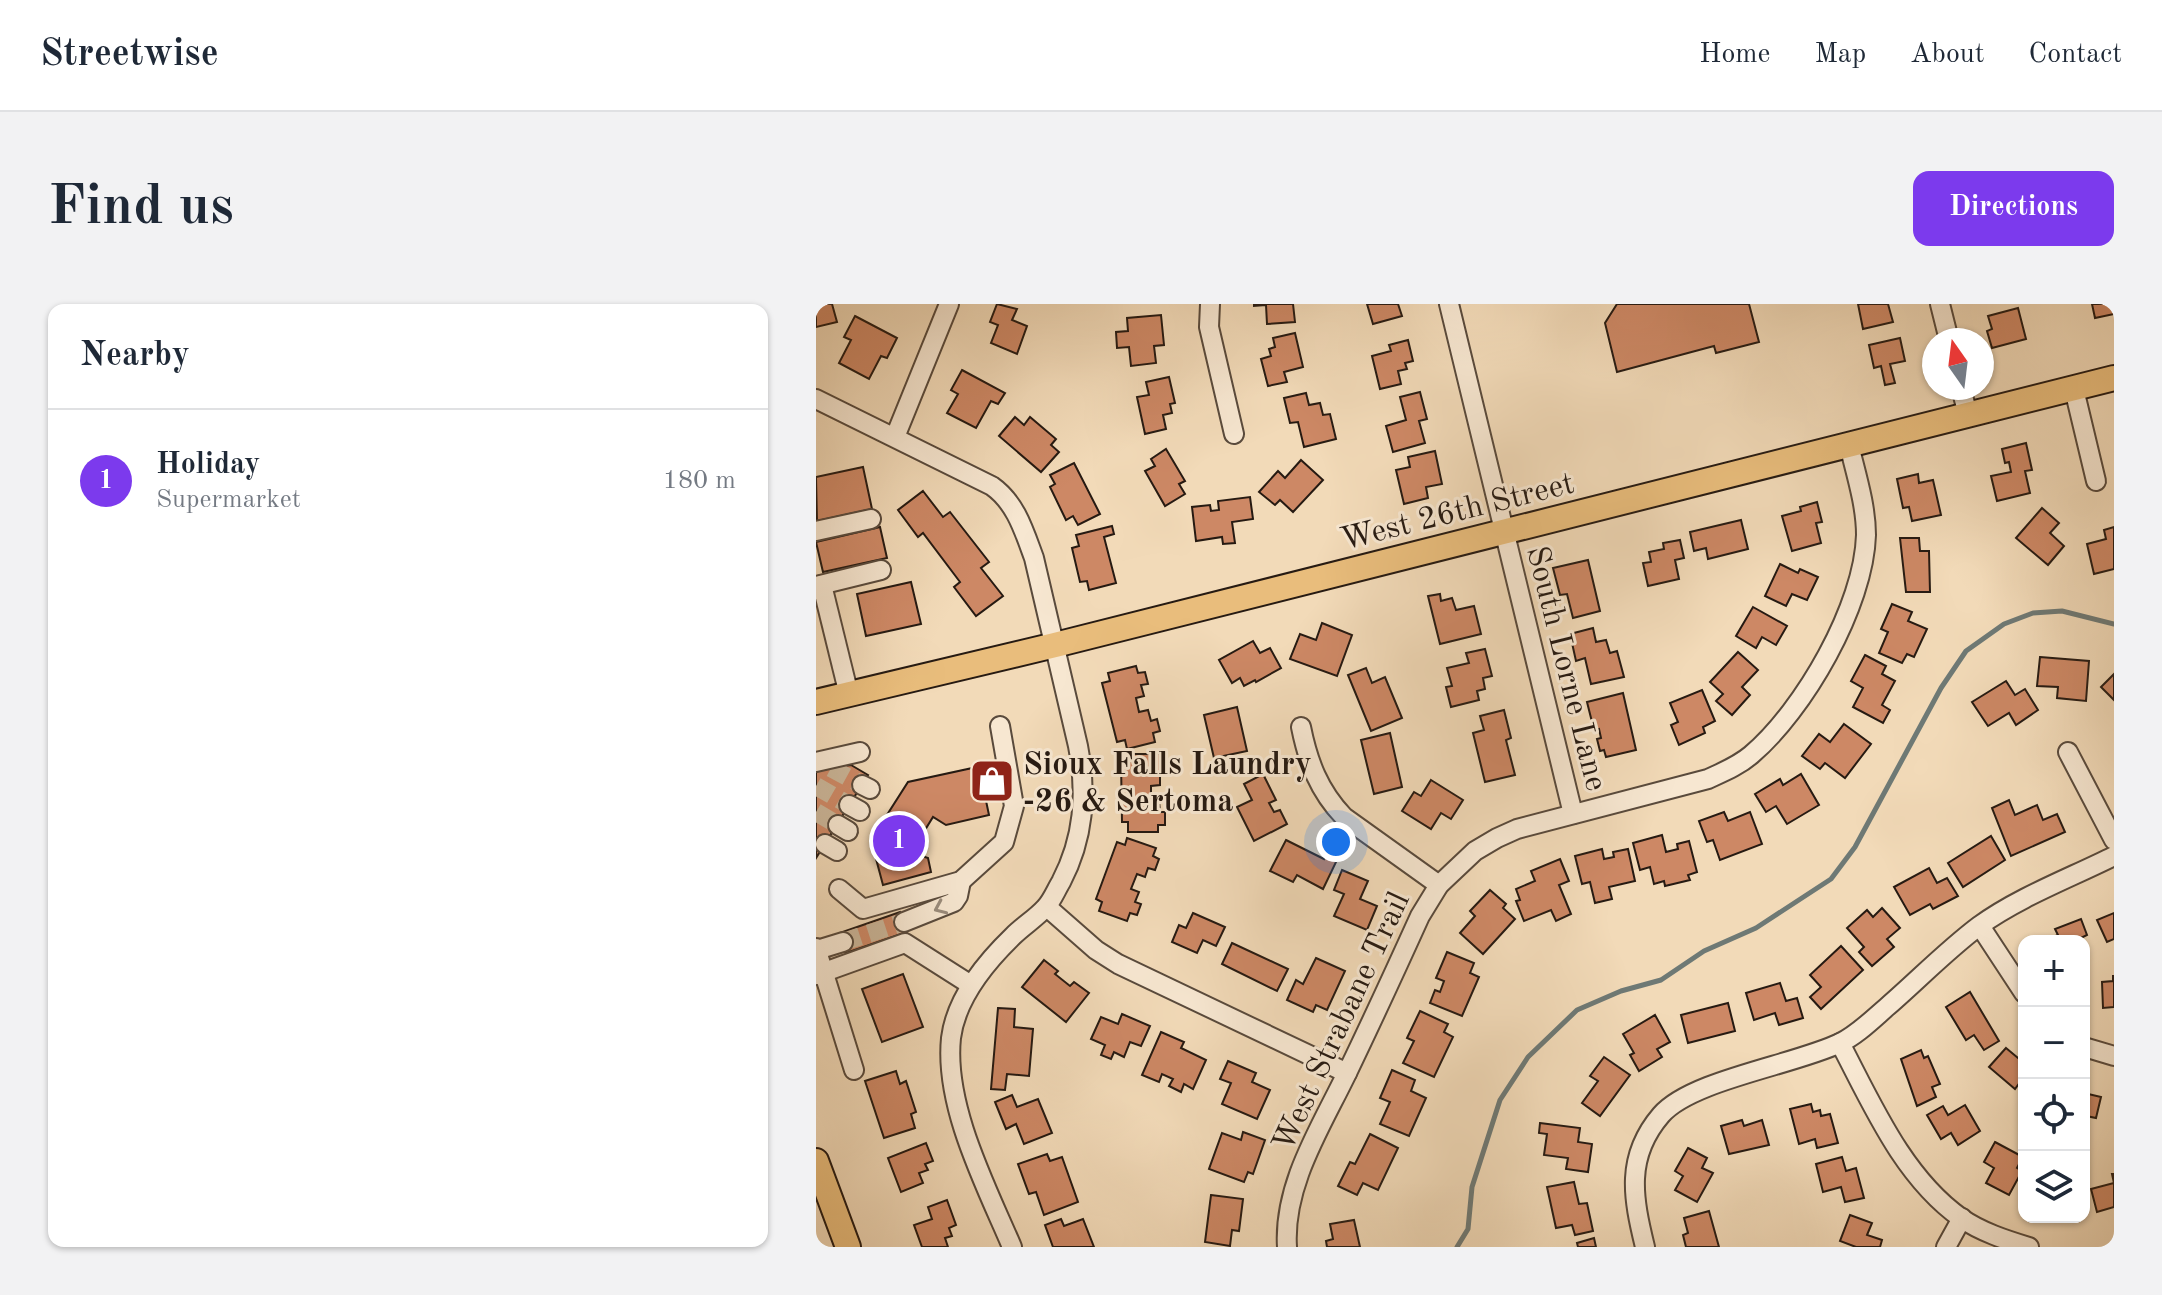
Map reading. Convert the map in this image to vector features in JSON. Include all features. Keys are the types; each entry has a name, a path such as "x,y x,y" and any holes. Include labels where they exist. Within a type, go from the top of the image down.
{"main road":[{"name":"West 26th Street","path":"816,702 1055,645 2114,378"},
{"path":"819,1177 848,1247"}],"street":[{"path":"895,437 949,304"},
{"path":"1210,304 1209,327 1234,434"},
{"name":"South Lorne Lane","path":"1449,304 1573,814"},
{"path":"1940,304 1946,328"},
{"path":"2074,389 2096,481"},
{"path":"816,399 1004,494 1024,531 1034,558 1055,645 1081,760 1084,798 1077,845 1047,907 1011,937 971,985 955,1020 951,1038 954,1088 962,1120 977,1165 1012,1247"},
{"path":"1964,400 1968,415"},
{"name":"West Strabane Trail","path":"1287,1247 1289,1213 1295,1188 1311,1147 1420,916 1439,885 1475,851 1517,829 1708,779 1731,768 1749,757 1770,737 1799,699 1821,666 1845,617 1857,591 1863,563 1866,534 1864,512 1849,445"},
{"path":"816,531 871,519"},
{"path":"849,695 819,586 881,570"},
{"path":"839,889 863,909 961,881 1004,842 1014,806 1000,726"},
{"path":"1301,727 1313,771 1331,803 1344,817 1439,885"},
{"path":"821,764 860,752"},
{"path":"2068,752 2114,840"},
{"path":"1645,1247 1637,1213 1635,1166 1641,1145 1664,1112 1694,1092 1840,1043 1873,1019 1980,926 2114,856"},
{"path":"904,922 954,902 961,881"},
{"path":"1047,907 1096,950 1118,964 1347,1073"},
{"path":"1980,926 2018,984"},
{"path":"843,942 816,949 820,974 854,1070"},
{"path":"820,974 905,943 971,985"},
{"path":"1840,1043 1877,1113 1909,1165 1928,1188 1962,1218 1997,1236 2029,1247"},
{"path":"2090,1049 2114,1056"},
{"path":"1946,1247 1962,1218"}],"building":[{"path":"816,304 832,304 837,322 816,327"},
{"path":"997,304 1017,309 1012,320 1027,326 1017,354 991,343 998,325 990,322"},
{"path":"1254,304 1293,304 1295,322 1267,324 1266,305"},
{"path":"1367,304 1398,304 1402,316 1373,324"},
{"path":"1617,304 1749,304 1759,342 1716,353 1714,346 1617,372 1605,323"},
{"path":"1858,304 1888,304 1893,322 1863,329"},
{"path":"2092,304 2114,304 2114,314 2095,318"},
{"path":"2018,308 2026,339 1994,347 1994,328 1988,316"},
{"path":"1161,315 1164,345 1154,346 1156,363 1131,366 1129,347 1117,348 1116,332 1128,331 1127,318"},
{"path":"855,316 897,338 887,358 881,356 869,379 839,363 851,340 844,337"},
{"path":"1295,333 1303,367 1284,372 1287,382 1268,386 1261,359 1271,356 1269,349 1275,347 1273,338"},
{"path":"1900,338 1905,361 1890,364 1895,383 1885,385 1881,366 1874,368 1869,345"},
{"path":"1408,340 1413,361 1405,363 1407,369 1398,371 1401,384 1380,389 1372,356 1391,351 1389,345"},
{"path":"962,370 1005,393 998,404 991,401 976,428 947,413 958,394 951,390"},
{"path":"1169,377 1175,403 1170,404 1172,413 1163,415 1166,429 1145,434 1137,397 1149,395 1146,382"},
{"path":"1420,392 1427,419 1419,421 1425,443 1393,452 1386,426 1406,420 1400,397"},
{"path":"1306,393 1309,405 1320,403 1323,415 1330,414 1336,439 1304,447 1298,422 1290,423 1284,398"},
{"path":"1015,417 1024,425 1030,417 1056,439 1051,445 1059,452 1041,472 999,436"},
{"path":"2026,443 2032,470 2025,471 2030,493 1997,501 1991,476 2011,472 2002,449"},
{"path":"1166,449 1185,481 1179,484 1185,494 1165,506 1145,471 1155,466 1151,459"},
{"path":"1435,451 1442,484 1426,487 1428,498 1404,504 1396,470 1410,467 1408,457"},
{"path":"1301,460 1323,480 1293,512 1280,500 1275,505 1259,492 1278,471 1285,478"},
{"path":"1074,463 1100,514 1078,525 1073,516 1066,520 1050,487 1055,484 1050,475"},
{"path":"863,467 872,509 817,521 816,477"},
{"path":"1918,474 1919,483 1933,480 1941,515 1912,521 1909,507 1903,508 1897,479"},
{"path":"923,491 943,517 950,512 989,562 981,568 1003,596 976,616 954,587 960,582 923,533 918,537 898,510"},
{"path":"1250,497 1253,519 1232,522 1235,543 1223,544 1222,537 1196,541 1192,507 1210,505 1211,511 1219,510 1218,501"},
{"path":"1817,502 1822,522 1816,523 1821,543 1792,551 1782,516 1801,511 1800,507"},
{"path":"2042,508 2059,523 2050,533 2064,546 2048,565 2016,538"},
{"path":"1741,520 1748,549 1708,559 1706,548 1694,551 1690,532"},
{"path":"1112,526 1114,534 1104,537 1116,583 1089,590 1087,581 1080,582 1072,548 1079,546 1076,535"},
{"path":"880,527 887,558 823,572 816,542"},
{"path":"2114,527 2114,569 2094,574 2087,544 2106,539 2104,530"},
{"path":"1900,538 1919,538 1920,551 1929,551 1930,592 1906,592"},
{"path":"1680,540 1684,558 1675,560 1679,579 1648,586 1643,563 1651,562 1649,552 1664,549 1663,543"},
{"path":"1588,560 1600,611 1573,618 1567,594 1560,595 1553,568"},
{"path":"1780,564 1798,573 1800,569 1818,577 1807,600 1792,594 1786,606 1765,596"},
{"path":"911,582 921,624 866,636 857,594"},
{"path":"1440,594 1441,601 1452,598 1456,610 1474,606 1481,634 1440,644 1428,596"},
{"path":"1892,604 1912,612 1908,621 1927,629 1914,657 1907,654 1902,663 1879,653 1888,632 1881,629"},
{"path":"1753,607 1787,626 1776,645 1762,637 1756,648 1736,636"},
{"path":"1322,623 1352,635 1337,676 1290,659 1300,634 1316,640"},
{"path":"1593,628 1596,642 1606,640 1610,653 1617,651 1624,677 1591,684 1585,658 1576,661 1570,634"},
{"path":"1253,641 1260,653 1270,648 1281,668 1244,686 1240,678 1232,683 1219,660"},
{"path":"1485,649 1492,676 1483,678 1485,689 1477,691 1479,700 1451,707 1446,687 1452,686 1447,668 1469,663 1466,653"},
{"path":"1738,652 1758,670 1742,687 1750,695 1732,715 1716,701 1723,694 1710,682"},
{"path":"1865,655 1886,666 1882,674 1895,681 1882,705 1890,710 1883,723 1853,707 1863,688 1851,681"},
{"path":"2040,657 2089,661 2086,701 2057,698 2058,687 2037,686"},
{"path":"1136,666 1138,673 1145,672 1148,684 1141,685 1144,696 1136,698 1139,712 1148,710 1151,721 1157,719 1160,731 1153,733 1155,742 1127,749 1125,740 1117,742 1102,683 1110,681 1108,673"},
{"path":"1366,668 1372,683 1385,677 1402,718 1371,731 1348,675"},
{"path":"2114,674 2114,700 2101,687"},
{"path":"2006,681 2015,695 2025,689 2038,710 2016,725 2009,713 1988,726 1972,702"},
{"path":"1702,690 1715,721 1703,727 1705,733 1679,745 1671,725 1678,722 1670,703"},
{"path":"1623,693 1636,750 1606,757 1604,750 1600,751 1597,739 1601,738 1599,729 1594,730 1587,702"},
{"path":"1237,707 1247,751 1214,758 1204,715"},
{"path":"1504,710 1511,738 1506,740 1515,775 1485,782 1473,733 1484,730 1480,716"},
{"path":"1844,724 1871,744 1845,778 1825,763 1820,769 1802,756 1819,734 1830,742"},
{"path":"1390,733 1402,787 1374,794 1361,740"},
{"path":"1131,754 1161,754 1161,763 1168,763 1168,775 1160,775 1160,785 1151,786 1151,801 1159,801 1160,812 1165,812 1165,825 1158,825 1158,832 1128,832 1128,822 1122,822 1121,762 1131,761"},
{"path":"851,765 868,775 816,858 816,770"},
{"path":"977,767 978,771 994,768 999,793 985,796 989,815 946,825 933,817 914,848 916,854 928,858 931,872 883,885 871,840 908,782"},
{"path":"1263,774 1276,800 1269,803 1274,812 1280,810 1287,824 1254,841 1237,807 1252,800 1244,784"},
{"path":"1801,774 1819,805 1787,824 1776,806 1766,812 1755,794 1780,779 1783,785"},
{"path":"1431,780 1463,800 1451,819 1441,813 1431,829 1402,811 1414,792 1421,796"},
{"path":"2009,800 2015,815 2037,805 2043,820 2057,814 2065,832 2011,856 1992,808"},
{"path":"1724,812 1728,821 1750,812 1762,844 1720,860 1713,840 1707,842 1699,821"},
{"path":"1662,835 1666,852 1678,849 1677,844 1689,841 1697,872 1688,875 1690,880 1665,886 1664,881 1654,884 1650,867 1640,870 1633,843"},
{"path":"1991,836 2005,860 1963,887 1948,863"},
{"path":"1127,838 1156,848 1153,856 1159,859 1155,870 1148,868 1145,877 1137,874 1131,889 1139,892 1135,902 1141,904 1137,915 1130,913 1127,921 1099,911 1102,902 1096,899 1117,842 1125,845"},
{"path":"1286,840 1324,859 1326,854 1337,860 1323,889 1297,875 1293,882 1270,871"},
{"path":"1602,849 1604,859 1614,857 1613,852 1628,849 1635,881 1609,887 1612,899 1595,903 1590,882 1582,884 1575,856"},
{"path":"1560,859 1569,881 1559,885 1571,914 1556,921 1551,910 1524,921 1516,901 1520,900 1516,889 1535,881 1531,871"},
{"path":"1929,868 1937,883 1947,878 1958,896 1933,909 1930,904 1910,915 1894,887"},
{"path":"1342,870 1368,881 1360,899 1377,906 1367,930 1334,916 1344,894 1334,890"},
{"path":"1490,890 1506,904 1503,908 1515,919 1483,954 1460,933 1475,916 1470,911"},
{"path":"1882,908 1900,928 1887,939 1894,947 1872,966 1859,952 1864,947 1847,928 1867,910 1873,917"},
{"path":"900,912 907,932 846,953 840,933"},
{"path":"1193,913 1225,927 1216,946 1203,940 1197,953 1172,942 1179,925 1186,928"},
{"path":"2114,913 2114,939 2107,942 2097,920"},
{"path":"2081,919 2087,935 2058,935 2055,929"},
{"path":"1232,943 1288,969 1277,991 1222,964"},
{"path":"1841,946 1863,970 1821,1009 1810,997 1821,987 1810,975"},
{"path":"1447,952 1474,963 1470,973 1479,977 1462,1016 1430,1003 1435,990 1440,992 1444,981 1436,978"},
{"path":"1316,958 1345,971 1327,1010 1316,1005 1313,1012 1287,1000 1296,980 1303,984"},
{"path":"1044,960 1070,986 1074,982 1089,993 1066,1022 1022,987"},
{"path":"903,974 923,1027 882,1042 862,989"},
{"path":"2113,976 2114,1007 2103,1008 2102,982 2113,981"},
{"path":"1780,983 1786,1001 1797,998 1803,1018 1779,1025 1775,1013 1754,1020 1746,993"},
{"path":"1970,992 1999,1041 1984,1050 1974,1035 1966,1040 1946,1007"},
{"path":"1728,1003 1735,1031 1688,1043 1681,1015"},
{"path":"998,1008 1015,1009 1014,1027 1033,1029 1029,1076 1007,1074 1005,1090 991,1089"},
{"path":"1420,1011 1448,1024 1444,1032 1453,1037 1434,1077 1403,1063 1414,1041 1407,1038"},
{"path":"1122,1014 1150,1026 1141,1046 1130,1042 1124,1057 1114,1052 1111,1059 1101,1055 1105,1045 1091,1039 1101,1017 1118,1024"},
{"path":"1655,1015 1670,1042 1657,1049 1662,1057 1639,1071 1630,1055 1634,1053 1623,1034"},
{"path":"1161,1032 1184,1042 1181,1048 1206,1060 1193,1089 1184,1084 1181,1092 1169,1086 1173,1079 1162,1074 1159,1082 1142,1075"},
{"path":"2006,1048 2018,1058 2018,1085 2015,1089 1989,1067"},
{"path":"1921,1050 1924,1058 1928,1056 1940,1084 1932,1087 1936,1097 1917,1106 1901,1059"},
{"path":"1604,1057 1630,1075 1600,1116 1582,1103 1598,1081 1590,1076"},
{"path":"1228,1061 1256,1073 1252,1082 1270,1090 1257,1119 1222,1104 1231,1083 1220,1079"},
{"path":"1392,1070 1415,1080 1411,1091 1426,1098 1409,1136 1380,1124 1390,1102 1380,1098"},
{"path":"896,1071 900,1084 906,1081 916,1112 911,1114 915,1128 884,1138 865,1081"},
{"path":"2090,1094 2101,1097 2096,1118 2090,1117"},
{"path":"1012,1095 1017,1107 1038,1099 1052,1133 1024,1144 1016,1124 1006,1129 995,1102"},
{"path":"1811,1104 1813,1112 1820,1110 1821,1116 1830,1114 1838,1143 1817,1148 1815,1139 1799,1144 1790,1109"},
{"path":"1965,1105 1980,1131 1958,1145 1951,1133 1941,1139 1927,1115 1943,1106 1948,1115"},
{"path":"1742,1120 1744,1126 1762,1120 1769,1145 1729,1154 1721,1126"},
{"path":"1540,1123 1580,1128 1578,1142 1592,1144 1588,1172 1566,1169 1568,1158 1544,1155 1547,1134 1539,1133"},
{"path":"1243,1132 1265,1140 1253,1174 1248,1172 1244,1182 1209,1169 1222,1133 1241,1140"},
{"path":"1370,1134 1398,1148 1378,1190 1363,1183 1357,1195 1338,1186 1350,1162 1355,1164"},
{"path":"1995,1142 2018,1154 2018,1178 2009,1195 1986,1183 1994,1168 1984,1162"},
{"path":"926,1143 933,1161 925,1164 928,1170 919,1173 923,1183 901,1192 888,1158"},
{"path":"1688,1148 1707,1158 1702,1168 1713,1173 1697,1202 1675,1190 1683,1176 1675,1171"},
{"path":"1047,1154 1050,1161 1062,1157 1078,1202 1044,1215 1036,1192 1029,1194 1018,1164"},
{"path":"1842,1157 1846,1171 1856,1168 1864,1198 1845,1202 1841,1187 1823,1192 1816,1164"},
{"path":"1574,1182 1579,1204 1587,1203 1593,1231 1575,1235 1572,1225 1556,1228 1547,1187"},
{"path":"2114,1183 2114,1207 2097,1212 2091,1189"},
{"path":"1211,1195 1243,1199 1239,1231 1232,1230 1230,1246 1205,1242"},
{"path":"947,1200 956,1225 949,1228 952,1236 945,1238 948,1247 922,1247 914,1225 932,1219 928,1207"},
{"path":"1709,1211 1719,1247 1686,1247 1683,1235 1688,1233 1684,1218"},
{"path":"1850,1215 1872,1223 1867,1235 1882,1240 1880,1247 1856,1247 1840,1241"},
{"path":"1061,1219 1064,1226 1083,1219 1094,1247 1053,1247 1045,1225"},
{"path":"1354,1220 1360,1247 1327,1247 1326,1241 1333,1239 1330,1224"},
{"path":"1594,1238 1596,1247 1578,1247 1577,1243"}],"waterway":[{"path":"1457,1247 1468,1229 1472,1187 1500,1100 1528,1057 1577,1010 1621,991 1661,980 1704,951 1756,928 1831,879 1855,847 1941,688 1966,651 2004,624 2033,613 2062,611 2114,624"}],"tunnel":[{"path":"831,768 862,785"},
{"path":"816,786 849,805"},
{"path":"816,812 838,825"},
{"path":"843,942 904,922"}],"place":[{"name":"Sioux Falls Laundry -26 & Sertoma","path":"992,781"},
{"name":"Holiday","path":"899,841"}]}
